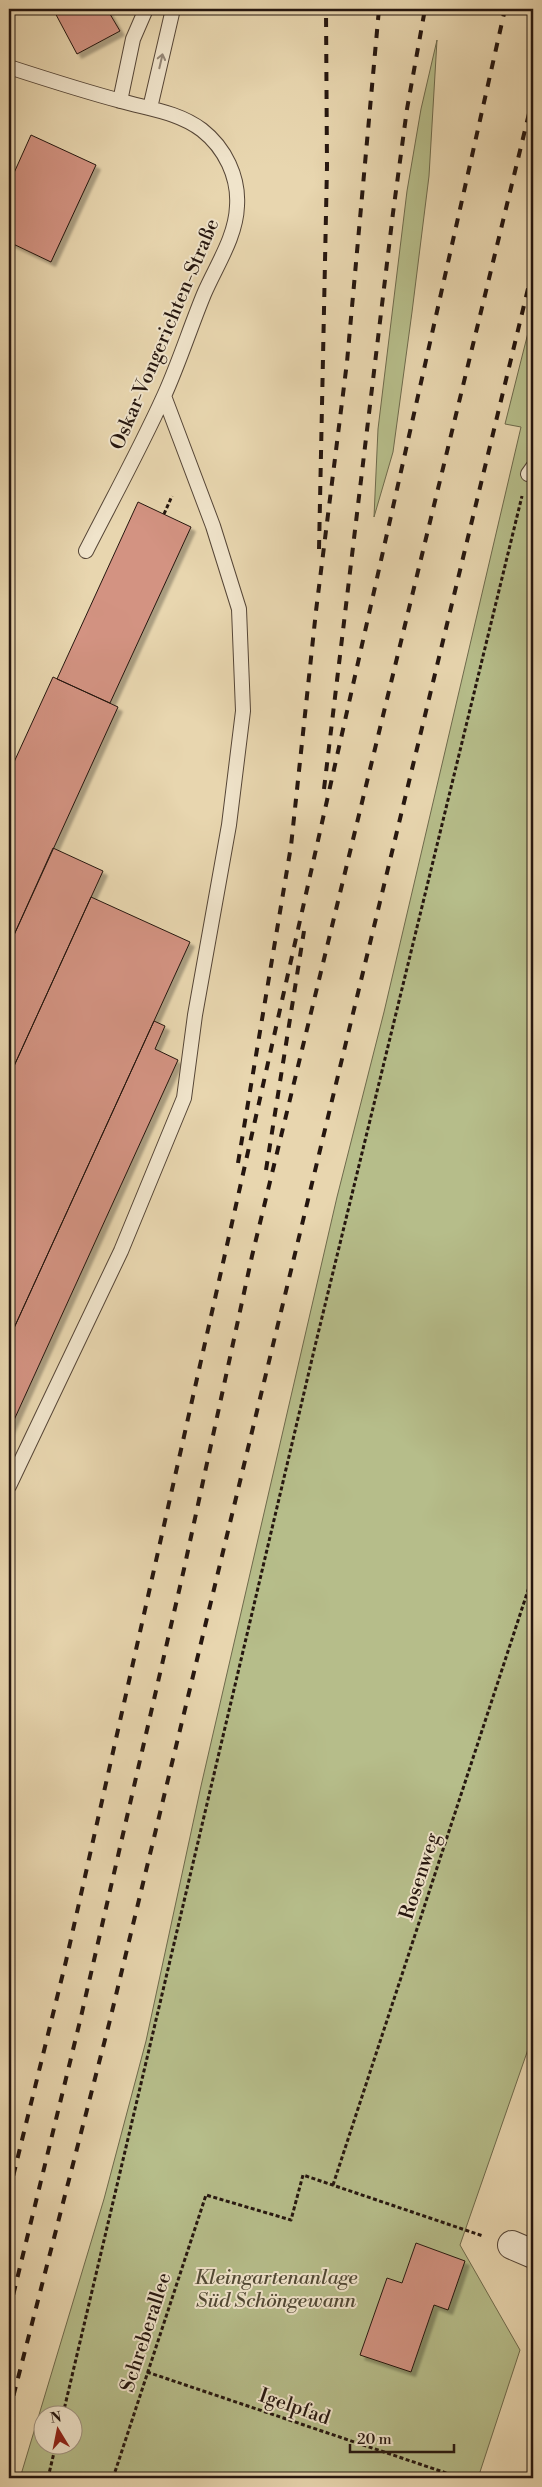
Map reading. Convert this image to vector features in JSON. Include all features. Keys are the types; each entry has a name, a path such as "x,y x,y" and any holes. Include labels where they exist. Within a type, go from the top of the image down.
{"lane":[{"path":"120,101 133,39 146,9"},
{"path":"150,108 173,9"},
{"name":"Oskar-Vongerichten-Straße","path":"9,67 120,101 168,112 202,130 219,148 234,175 238,205 229,240 205,293 164,396 86,551"},
{"path":"9,1486 121,1251 184,1098 194,1015 228,825 243,711 239,609 213,526 164,396"}],"path":[{"path":"65,2404 316,1342 531,470"},
{"path":"164,514 172,496"},
{"name":"Rosenweg","path":"333,2186 533,1575"},
{"name":"Schreberallee","path":"113,2478 206,2195 291,2220 303,2176 333,2186"},
{"path":"333,2186 523,2249"},
{"name":"Igelpfad","path":"147,2372 461,2478"},
{"path":"48,2478 54,2454"}],"green space":[{"path":"437,40 429,176 412,312 393,452 374,517 378,429 407,191 421,109"},
{"name":"Kleingartenanlage Süd Schöngewann","path":"533,313 533,2035 460,2245 520,2350 478,2478 20,2478 32,2438 32,2454 82,2454 82,2404 42,2404 104,2199 146,2041 201,1786 337,1197 384,1012 521,427 505,424"}],"building":[{"path":"53,9 107,9 120,31 77,54"},
{"path":"31,135 96,165 51,262 9,242 9,184"},
{"path":"138,502 191,527 110,703 57,679"},
{"path":"53,677 118,707 9,946 9,773"},
{"path":"53,848 103,871 9,1077 9,946"},
{"path":"91,897 190,942 9,1339 9,1077"},
{"path":"154,1021 165,1026 155,1049 178,1060 9,1431 9,1339"},
{"path":"416,2243 465,2261 448,2310 434,2305 411,2372 360,2355 387,2278 402,2283"}],"railway":[{"path":"319,549 327,166 326,9"},
{"path":"238,1163 291,846 316,611 347,362 379,9"},
{"path":"324,789 393,213 407,109 425,9"},
{"path":"9,2193 66,1961 505,9"},
{"path":"9,2312 80,2021 184,1569 252,1256 533,97"},
{"path":"9,2413 109,2024 533,268"},
{"path":"266,1170 304,931"}]}
